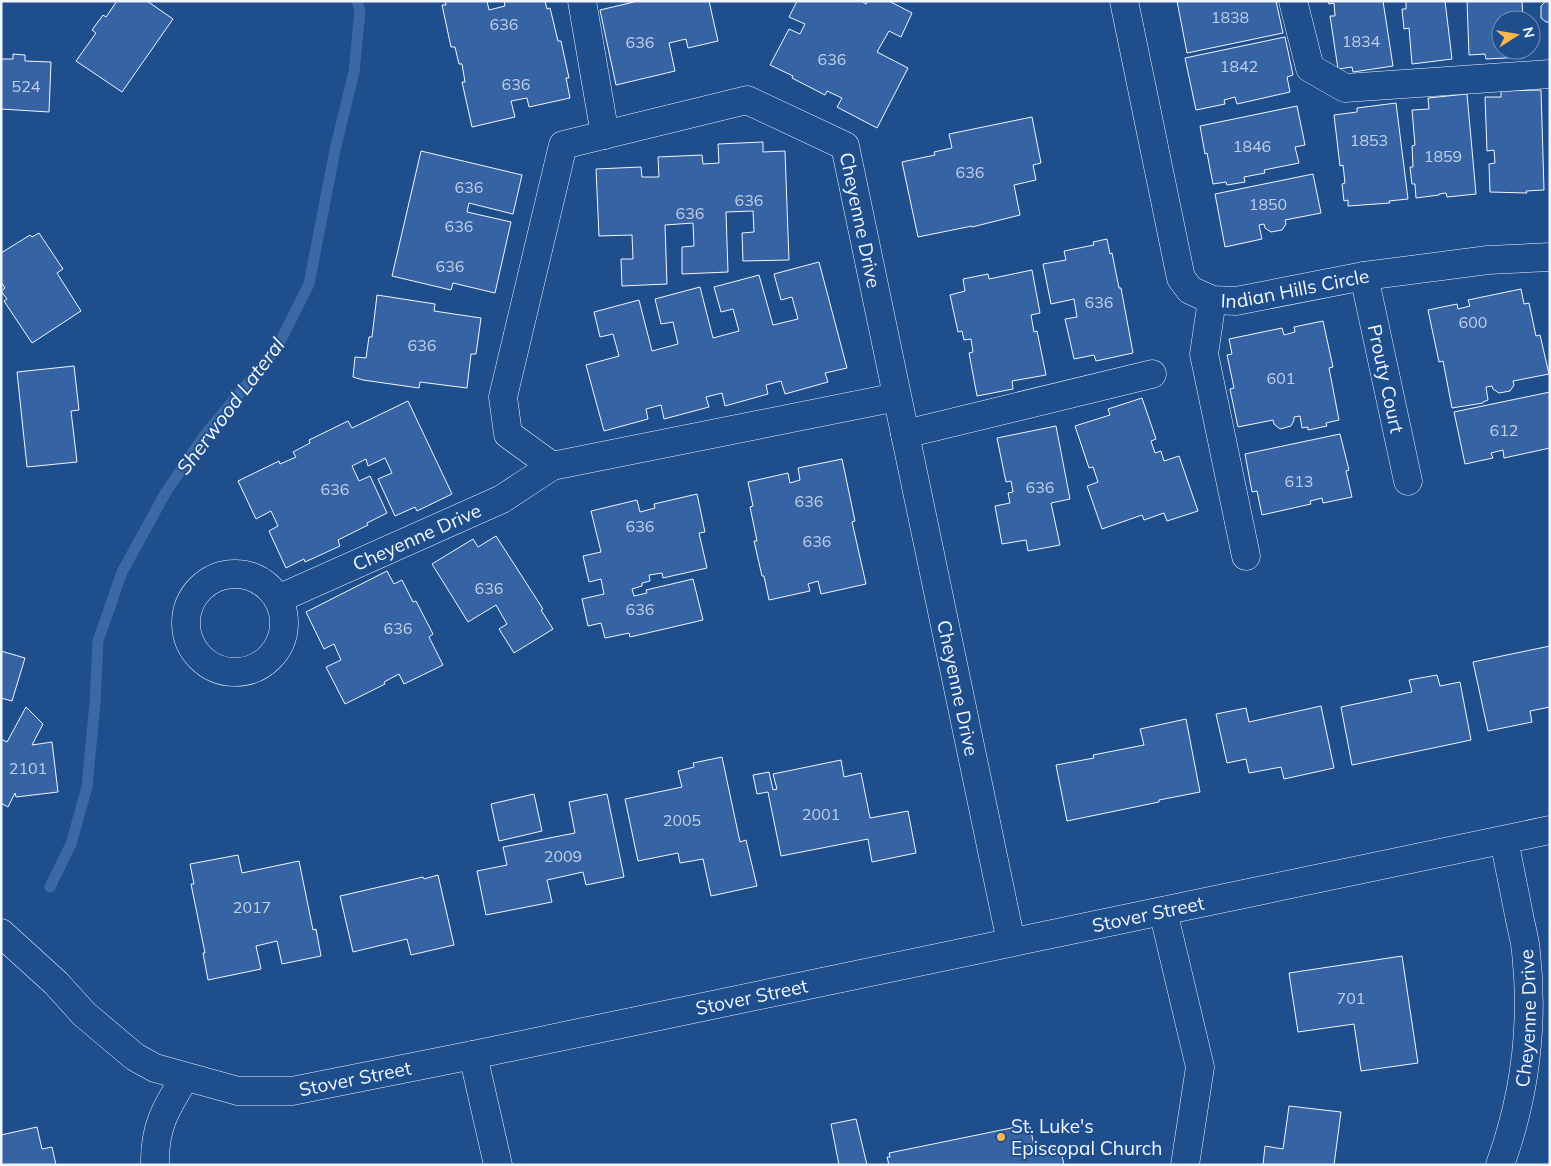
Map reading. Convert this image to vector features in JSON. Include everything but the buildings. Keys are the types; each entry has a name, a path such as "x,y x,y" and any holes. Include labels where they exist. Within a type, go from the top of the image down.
{"street":[{"path":"582,1 605,135"},
{"name":"Indian Hills Circle","path":"1124,1 1180,278 1190,290 1212,300 1236,301 1364,276 1488,260 1550,257"},
{"path":"1294,1 1310,68 1345,88 1550,74"},
{"name":"Cheyenne Drive","path":"552,466 508,434 503,397 563,145 747,100 845,146 1011,942"},
{"name":"Prouty Court","path":"1364,276 1408,481"},
{"path":"1212,300 1204,354 1246,556"},
{"path":"905,434 1152,374"},
{"name":"Cheyenne Drive","path":"278,599 502,499 552,466 898,398"},
{"name":"Stover Street","path":"1,934 56,982 84,1014 135,1057 155,1068 185,1078 238,1091 292,1091 473,1055 1550,830"},
{"name":"Cheyenne Drive","path":"1500,1165 1520,1096 1528,1052 1530,1001 1526,950 1504,840"},
{"path":"1163,911 1200,1067 1185,1165"},
{"path":"473,1055 498,1165"},
{"path":"155,1165 156,1136 165,1110 185,1078"}],"waterway":[{"name":"Sherwood Lateral","path":"50,887 71,844 87,787 95,703 98,641 122,572 166,492 204,436 277,348 309,284 335,150 354,72 360,11 357,1"}],"place":[{"name":"St. Luke's Episcopal Church","path":"1001,1137"}]}
